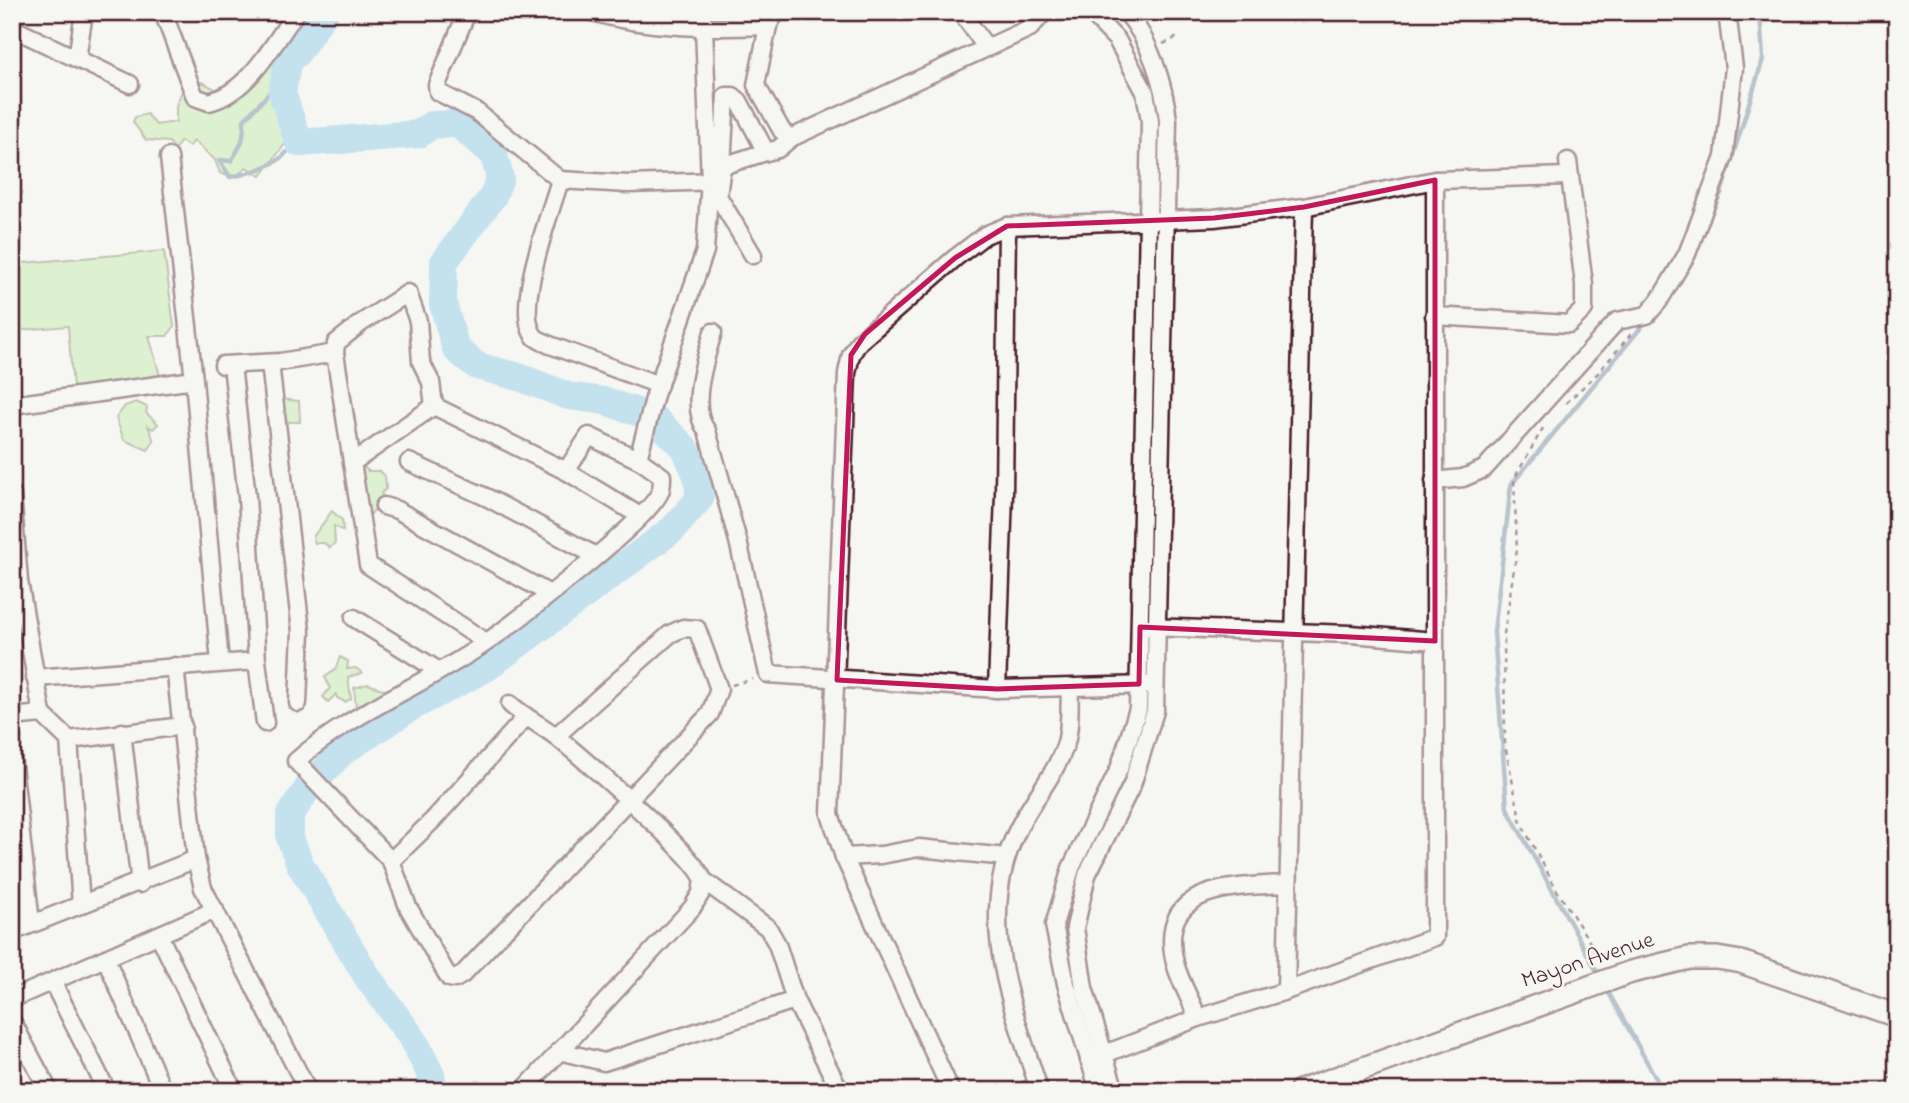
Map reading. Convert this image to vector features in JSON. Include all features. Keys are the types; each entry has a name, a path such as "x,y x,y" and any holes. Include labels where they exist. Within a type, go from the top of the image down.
{"main road":[{"name":"Mayon Avenue","path":"1300,1091 1612,978 1689,958 1717,958 1756,967 1897,1016"}],"street":[{"path":"76,59 84,12"},
{"path":"163,12 195,96 209,102 228,94 253,71 296,12"},
{"path":"467,12 437,85 438,92 477,112 560,180 628,184 717,176 766,152 779,149 791,138 1030,29 1044,12"},
{"path":"592,12 621,20 772,19 756,85 782,131 791,138"},
{"path":"961,12 986,47"},
{"path":"1125,12 1135,23 1165,90 1168,120 1148,627"},
{"path":"1434,481 1463,478 1484,469 1617,321 1647,315 1687,254 1724,157 1734,68 1727,12"},
{"path":"1100,15 1146,92 1150,140 1146,222 1147,685 1154,711 1132,785 1087,875 1075,928 1084,988 1115,1091"},
{"path":"703,20 707,102 718,196 753,255"},
{"path":"13,31 130,84"},
{"path":"707,102 726,96 733,96 739,101 766,152"},
{"path":"640,458 657,390 705,251 726,96"},
{"path":"169,157 194,380 220,663"},
{"path":"951,1091 844,857 830,814 851,355 865,334 955,257 985,235 1007,226 1165,221 1304,207 1435,180 1569,169 1584,284 1584,309 1576,318 1569,324 1434,316"},
{"path":"560,180 527,289 531,326 535,337 657,390"},
{"path":"1089,1060 1198,1018 1286,991 1435,937 1435,180"},
{"path":"1286,991 1295,633 1294,527 1304,207"},
{"path":"997,689 1004,472 1007,226"},
{"path":"434,406 431,382 421,362 418,321 408,293 360,323 336,343 335,353 368,565 380,576 427,601 486,642"},
{"path":"713,332 700,398 700,420 708,430 738,541 768,674 997,689 1147,685"},
{"path":"265,723 257,661 247,497 228,365 270,363 335,353"},
{"path":"270,363 301,631 298,703"},
{"path":"12,405 194,380"},
{"path":"352,463 434,406"},
{"path":"434,406 566,471 640,516"},
{"path":"556,736 670,634 683,628 697,629 719,689 710,714 455,979 445,973 408,907 391,861 297,760 323,741 486,642 596,556 660,494 662,476 640,458 589,436 566,471"},
{"path":"409,462 488,498 596,556"},
{"path":"13,502 17,604 42,714 69,740 81,905"},
{"path":"384,506 397,510 548,593"},
{"path":"354,618 439,671"},
{"path":"1148,627 1435,641"},
{"path":"35,678 257,661"},
{"path":"175,666 195,859 203,888 308,1091"},
{"path":"1099,1091 1066,984 1054,925 1071,868 1119,769 1147,685"},
{"path":"1025,1091 1038,1086 1001,966 995,911 1006,857 1018,827 1049,781 1066,743 1070,688"},
{"path":"510,704 524,718 556,736 628,800 686,855 700,870 703,880 701,894 692,908 523,1091"},
{"path":"12,717 42,714"},
{"path":"391,861 433,820 524,718"},
{"path":"69,740 183,726"},
{"path":"122,732 140,884"},
{"path":"12,756 31,923"},
{"path":"844,857 881,855 919,848 1006,857"},
{"path":"12,932 140,884 195,859"},
{"path":"703,880 768,928 777,944 795,1000 840,1091"},
{"path":"1198,1018 1175,964 1171,935 1181,910 1201,894 1233,887 1287,884"},
{"path":"12,999 215,910"},
{"path":"159,935 234,1091"},
{"path":"106,959 163,1091"},
{"path":"53,983 107,1091"},
{"path":"559,1051 604,1062 795,1000"},
{"path":"12,1021 49,1091"},
{"path":"1889,1091 1897,1084"}],"path":[{"path":"1558,410 1598,373 1647,315"},
{"path":"1548,420 1514,479 1517,550 1504,634 1506,745 1521,823 1558,892 1612,978"},
{"path":"719,689 768,674"}],"highlighted area":[{"path":"1435,180 1435,641 1140,627 1139,684 997,689 837,680 851,355 865,334 955,258 1007,226 1214,218 1304,207"}],"green space":[{"path":"295,21 304,26 301,40 295,49 278,63 272,80 282,80 286,120 297,126 297,145 285,144 261,176 246,167 234,176 224,175 220,173 215,160 194,141 189,147 181,141 175,149 169,142 146,140 133,122 135,117 147,114 156,125 176,122 176,106 182,91 192,93 202,82 217,90 218,102 234,92 232,80 287,33 297,38 291,29"},
{"path":"164,251 174,327 167,336 149,336 161,379 126,388 73,388 68,326 12,331 12,264"},
{"path":"279,399 299,401 300,422 283,419"},
{"path":"136,402 147,407 146,413 158,424 153,429 148,426 154,441 148,450 124,440 116,418 125,406"},
{"path":"363,466 368,471 380,471 385,476 386,489 381,493 385,501 374,506 375,509 362,525 349,485"},
{"path":"332,511 342,520 343,531 334,526 335,543 330,548 324,543 315,543 313,537"},
{"path":"340,657 348,661 347,669 356,668 362,673 348,677 351,699 345,702 337,698 336,694 328,702 323,697 330,688 325,677 335,670"},
{"path":"368,684 388,691 362,709 356,707 354,688"}],"waterway":[{"path":"325,12 296,54 288,59 282,93 299,143 419,134 431,125 458,124 494,155 500,178 493,196 444,262 443,304 456,349 477,366 519,377 568,396 605,401 654,418 685,448 697,476 700,498 673,529 486,668 413,706 342,752 308,788 290,815 290,838 300,864 368,978 413,1039 431,1075 434,1091"},
{"path":"1710,216 1721,193 1763,59 1760,12"},
{"path":"288,59 280,65 273,89 244,120 242,142 231,161 219,160 230,177 236,176 272,164 299,143"},
{"path":"1600,977 1507,808 1494,632 1511,485 1648,319"},
{"path":"1606,988 1663,1091"}]}
